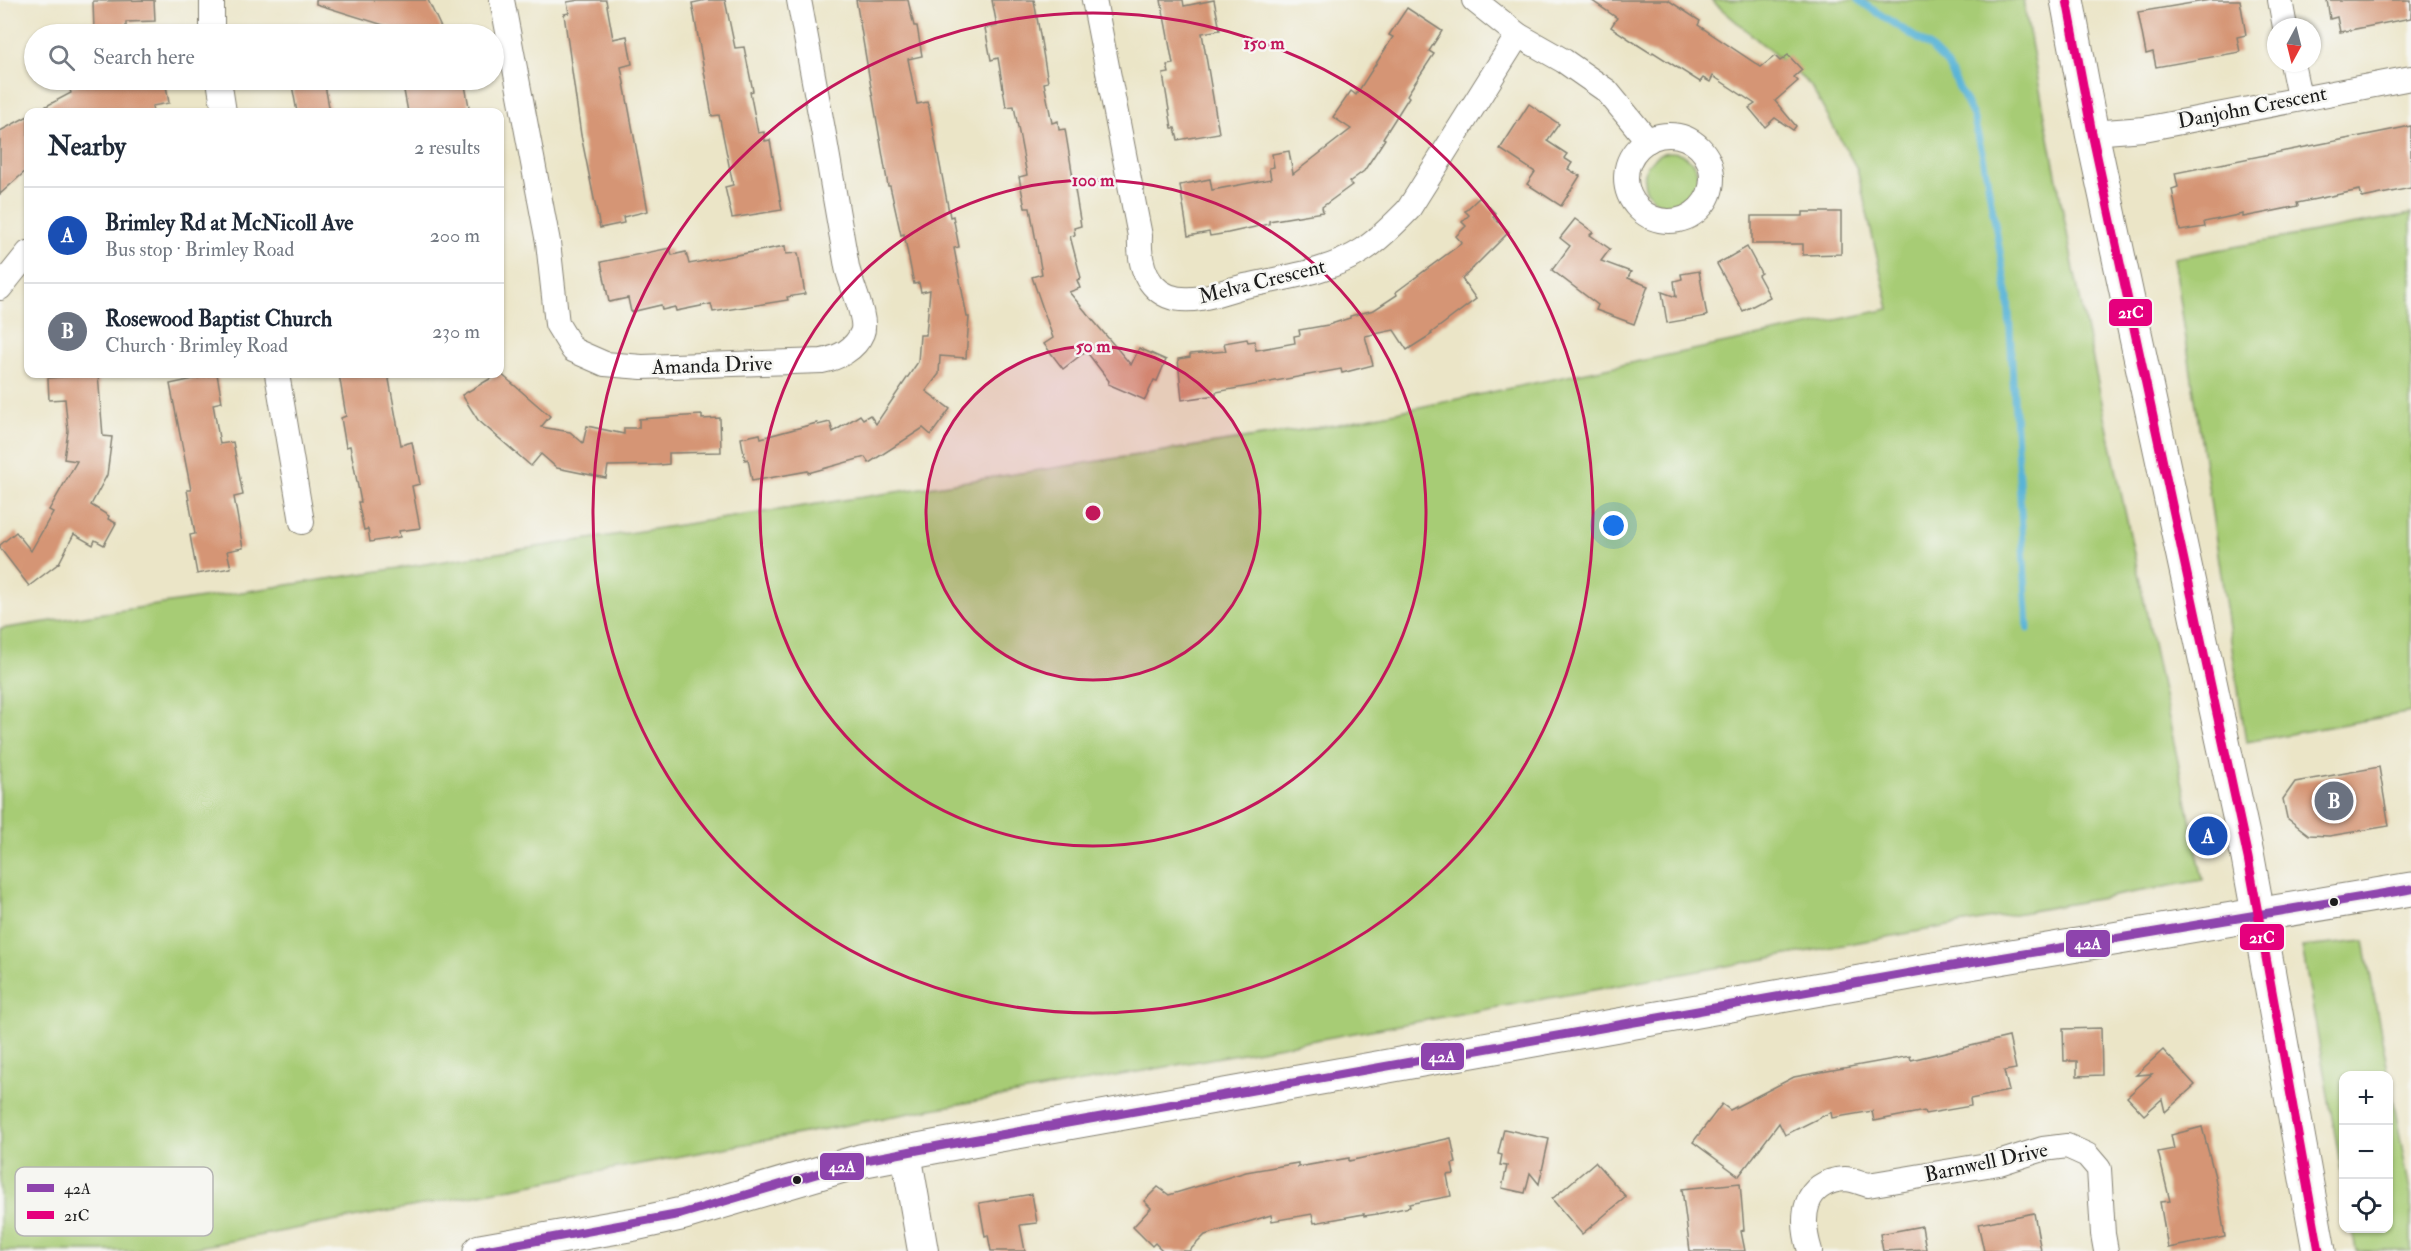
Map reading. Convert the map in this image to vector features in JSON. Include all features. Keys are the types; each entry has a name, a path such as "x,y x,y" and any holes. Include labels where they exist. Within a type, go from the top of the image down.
{"main road":[{"path":"2067,0 2092,133 2209,671 2259,915 2319,1251"},
{"path":"480,1251 646,1222 861,1161 1916,972 2411,889"}],"street":[{"path":"212,0 212,24"},
{"name":"Amanda Drive","path":"502,0 548,242 557,324 573,350 605,364 642,367 822,361 838,357 850,349 862,334 863,324 848,271 800,0"},
{"name":"Melva Crescent","path":"1094,0 1140,236 1139,256 1142,270 1150,284 1164,293 1183,300 1203,298 1228,289 1298,276 1362,251 1384,234 1408,210 1518,35"},
{"path":"1474,0 1518,35 1564,61 1607,91 1648,141"},
{"path":"2280,0 2283,18"},
{"path":"2294,72 2299,98"},
{"name":"Danjohn Crescent","path":"2092,133 2144,129 2411,78"},
{"path":"221,90 223,108"},
{"path":"0,288 24,258"},
{"path":"278,378 302,522"},
{"name":"Barnwell Drive","path":"1810,1251 1804,1231 1804,1213 1811,1194 1826,1184 1846,1179 1868,1185 1999,1163 2043,1149 2067,1146 2087,1155 2099,1169 2106,1251"},
{"path":"906,1153 923,1251"}],"green space":[{"path":"1711,0 2023,0 2074,270 2203,880 921,1111 177,1251 0,1251 0,629 1334,425 1889,309 1857,169 1810,85"},
{"path":"1666,152 1676,152 1690,160 1696,169 1698,179 1696,189 1690,198 1676,206 1666,206 1649,194 1644,184 1644,174 1656,157"},
{"path":"2411,214 2411,712 2246,742 2174,258"},
{"path":"2364,941 2388,1071 2339,1071 2339,1157 2302,947"},
{"path":"2393,1098 2411,1196 2411,1251 2356,1251 2353,1233 2393,1233"}],"building":[{"path":"154,0 155,21 94,24 93,1"},
{"path":"316,0 428,0 439,24 380,24 316,4"},
{"path":"606,0 613,39 627,36 632,64 621,67 648,211 623,217 624,223 600,228 581,135 564,14 569,13 567,2"},
{"path":"725,0 735,48 744,47 753,91 750,92 758,133 764,132 765,141 770,140 782,210 732,218 725,187 733,185 719,115 712,116 692,3"},
{"path":"856,0 908,0 914,26 917,26 922,56 908,59 917,104 927,102 929,108 950,217 953,216 959,247 954,248 967,317 969,317 966,358 940,356 939,374 926,391 950,409 931,435 923,428 869,463 865,457 808,473 808,471 752,481 741,438 760,434 761,438 817,423 818,425 830,422 833,432 860,415 863,419 870,415 876,424 918,362 920,335 926,335 930,290 921,292 919,283 914,284 904,234 901,235 890,186 888,186"},
{"path":"992,0 1034,0 1048,82 1044,83 1052,123 1058,121 1059,130 1065,129 1081,226 1074,228 1075,235 1070,236 1081,278 1077,280 1080,288 1069,292 1131,365 1139,348 1166,360 1145,400 1108,384 1109,381 1086,351 1063,369 1044,344 1053,338 1032,277 1042,274 1030,208 1025,208 1019,177 1027,175 1014,106 1006,107 998,58 991,60 985,28 997,26"},
{"path":"1161,0 1183,0 1184,6 1214,0 1220,30 1202,33 1219,133 1178,140 1175,128 1172,128 1163,74 1169,73 1167,65 1173,64"},
{"path":"1591,0 1668,0 1700,21 1698,25 1761,67 1775,56 1780,61 1788,55 1802,70 1794,77 1798,81 1775,101 1796,126 1793,130 1775,118 1765,127 1749,108 1755,104 1713,76 1710,82 1703,78 1700,82 1653,52 1652,54 1611,27 1617,18"},
{"path":"2210,0 2240,0 2246,35 2237,37 2240,52 2156,67 2153,52 2146,54 2138,12"},
{"path":"2327,0 2411,0 2411,18 2340,32 2337,17 2330,19"},
{"path":"1407,8 1442,31 1429,51 1434,54 1407,95 1409,97 1383,138 1385,139 1364,171 1349,182 1352,185 1322,207 1323,212 1269,221 1269,224 1228,233 1210,236 1209,232 1188,236 1180,185 1210,179 1212,190 1271,179 1269,168 1274,167 1272,154 1289,151 1293,174 1351,129 1333,117 1351,91 1356,95 1393,37 1389,35"},
{"path":"70,90 167,90 169,103 152,106 152,108 43,108 71,93"},
{"path":"293,90 326,90 329,108 296,108"},
{"path":"404,90 466,90 469,108 407,108"},
{"path":"1529,104 1559,124 1547,141 1567,154 1564,158 1572,163 1568,169 1580,176 1561,206 1527,184 1535,172 1500,149"},
{"path":"24,118 24,173 0,194 0,131"},
{"path":"2411,126 2411,188 2362,198 2360,190 2297,203 2298,206 2269,212 2243,217 2243,214 2204,222 2205,227 2180,231 2172,189 2178,187 2175,173"},
{"path":"1480,197 1496,214 1493,217 1509,232 1462,279 1476,299 1432,334 1407,350 1394,330 1365,336 1373,365 1342,373 1341,369 1182,400 1178,359 1190,357 1190,354 1226,351 1224,343 1247,339 1248,342 1255,341 1256,350 1295,343 1294,336 1300,335 1299,330 1328,325 1374,310 1397,295 1396,292 1462,243 1456,236 1466,226 1462,222 1469,215 1465,211"},
{"path":"1803,212 1841,212 1841,254 1803,255 1803,244 1752,244 1752,216 1803,216"},
{"path":"1575,219 1593,232 1590,235 1610,249 1601,261 1631,272 1628,278 1648,286 1634,324 1596,310 1598,305 1552,270 1570,246 1560,238"},
{"path":"785,246 786,254 798,253 805,294 787,297 788,300 713,312 711,304 676,311 675,307 662,310 661,305 631,312 628,298 609,302 601,262 670,248 672,255 686,252 689,264"},
{"path":"1747,247 1761,273 1758,275 1770,297 1743,311 1717,264"},
{"path":"1699,271 1707,316 1667,323 1662,292 1676,297 1674,281 1682,279 1681,274"},
{"path":"504,376 550,416 541,427 570,432 583,443 587,426 624,434 624,428 639,428 639,419 702,415 702,419 720,418 721,452 669,453 669,464 608,466 606,478 557,468 541,454 531,466 478,420 462,395 491,378"},
{"path":"48,378 98,378 103,436 112,437 107,475 91,505 116,523 104,545 95,540 93,545 74,534 59,563 29,586 0,545 16,532 31,551 53,512 49,510 77,461 64,459 68,431 65,399 49,400"},
{"path":"198,378 218,378 222,402 213,404 220,444 233,442 243,495 234,497 243,548 227,551 231,568 197,574 190,535 195,534 187,490 191,490 170,384"},
{"path":"340,378 389,378 401,445 412,442 420,484 412,486 420,528 399,531 400,537 370,542 368,529 364,530 358,502 361,502 350,446 346,447 341,418 346,416"},
{"path":"2379,767 2389,826 2329,836 2309,835 2287,818 2283,799 2295,782"},
{"path":"2101,1028 2102,1075 2077,1076 2077,1061 2064,1061 2063,1029"},
{"path":"2009,1037 2016,1069 2004,1071 2009,1091 1970,1099 1971,1106 1925,1114 1924,1111 1874,1121 1872,1111 1832,1118 1831,1112 1785,1135 1779,1123 1739,1176 1693,1142 1722,1104 1730,1110 1794,1077 1910,1056 1911,1060"},
{"path":"2163,1050 2195,1085 2165,1112 2162,1099 2144,1115 2127,1097 2152,1074 2136,1075"},
{"path":"2202,1127 2215,1177 2225,1237 2168,1248 2160,1202 2170,1201 2158,1152 2174,1149 2171,1135"},
{"path":"1504,1129 1549,1139 1539,1184 1530,1173 1525,1193 1502,1188 1507,1166 1500,1165 1502,1155 1498,1154"},
{"path":"1451,1138 1456,1163 1452,1164 1454,1174 1447,1175 1451,1196 1409,1204 1410,1207 1377,1214 1364,1216 1364,1214 1314,1223 1312,1214 1272,1221 1271,1215 1205,1235 1189,1251 1163,1251 1155,1243 1152,1246 1133,1227 1151,1208 1144,1201 1158,1187 1169,1195 1246,1172 1298,1163 1298,1167 1349,1158 1349,1161"},
{"path":"1595,1162 1626,1197 1582,1234 1552,1199"},
{"path":"1740,1183 1744,1230 1741,1231 1745,1251 1690,1251 1682,1189"},
{"path":"1032,1194 1037,1223 1020,1225 1025,1251 991,1251 988,1235 985,1236 979,1203"},
{"path":"2034,1213 2041,1251 1984,1251 1978,1224"},
{"path":"1922,1226 1926,1249 1883,1251 1880,1234"}],"waterway":[{"path":"1858,0 1929,46 1947,64 1973,116 1983,156 2008,297 2028,629"}],"transit line":[{"name":"21C","path":"2067,0 2092,133 2248,858 2319,1251"},
{"name":"42A","path":"480,1251 681,1214 860,1161 944,1145 1916,972 2411,889"}],"place":[{"name":"Rosewood Baptist Church","path":"2334,801"},
{"name":"Brimley Rd at McNicoll Ave","path":"2208,836"}]}
